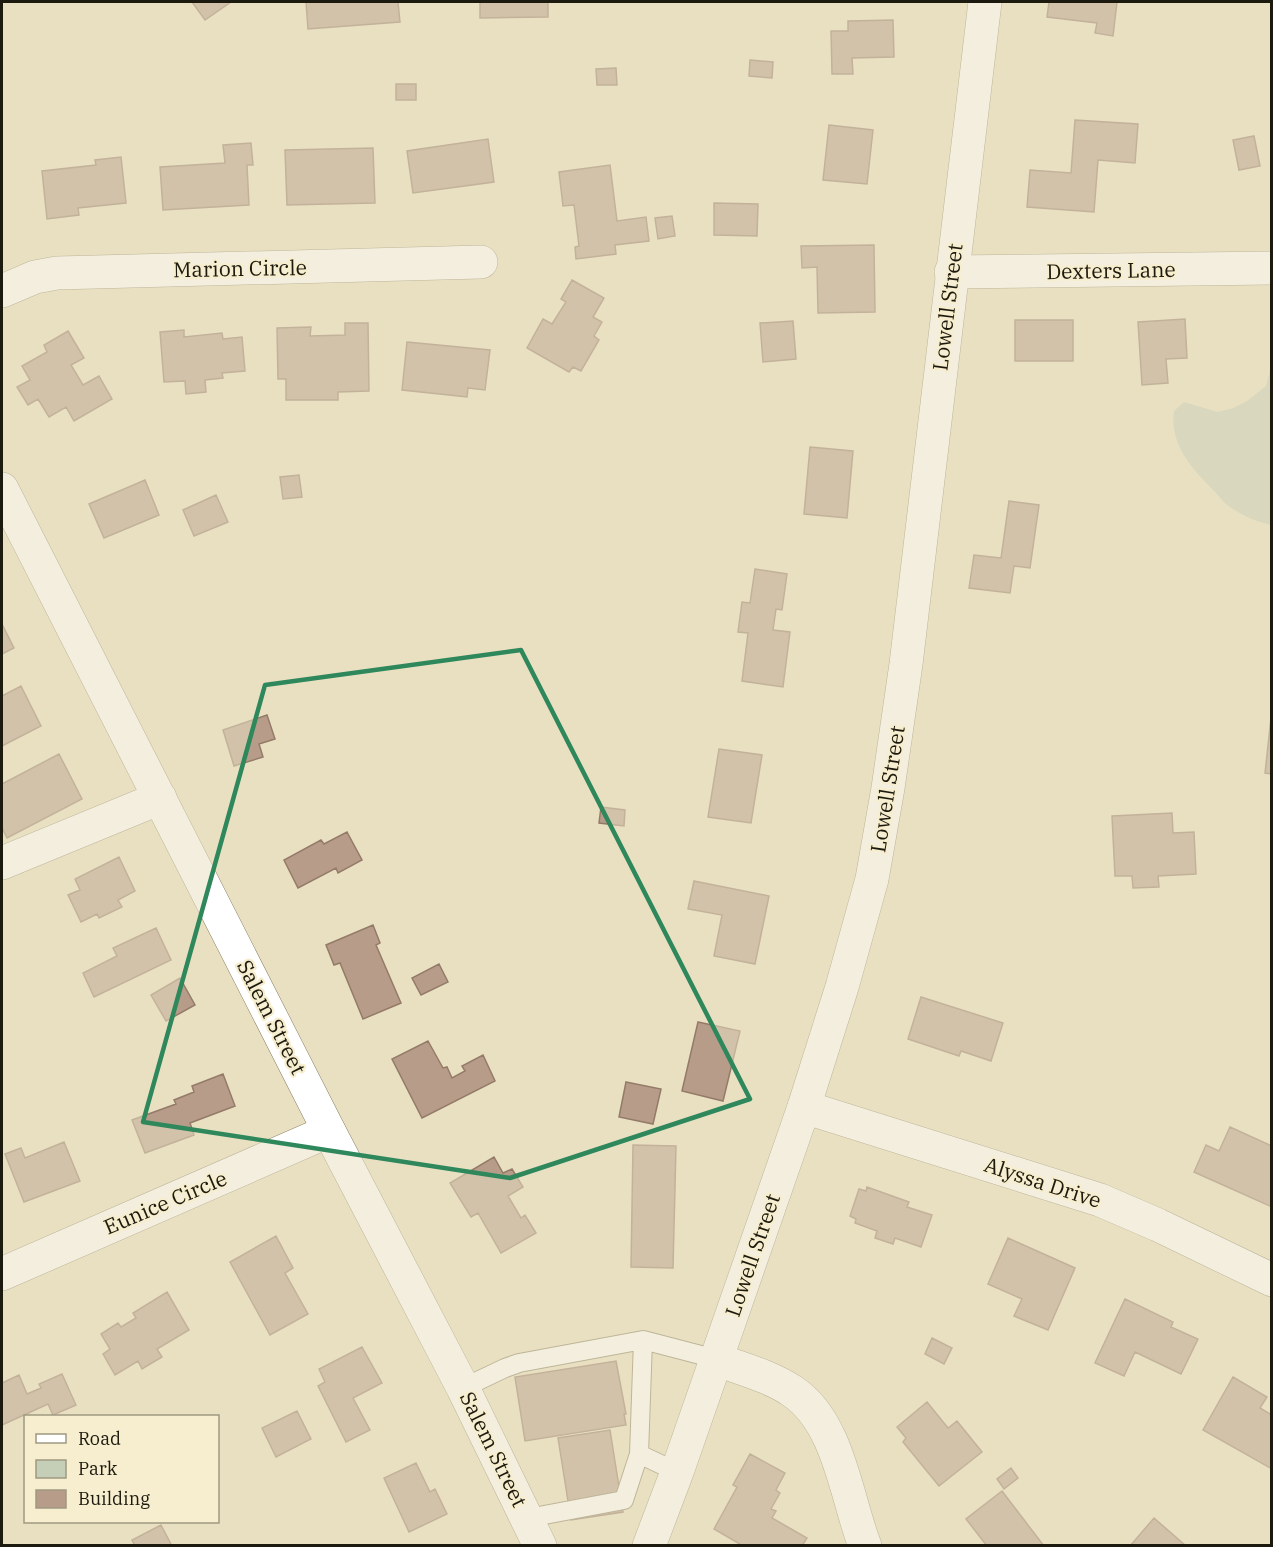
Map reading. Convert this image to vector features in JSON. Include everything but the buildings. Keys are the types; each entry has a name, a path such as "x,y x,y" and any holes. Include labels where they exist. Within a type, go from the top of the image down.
{"main road":[{"name":"Lowell Street","path":"649,1545 677,1472 804,1107 856,942 872,879 906,664 985,2"},
{"name":"Marion Circle","path":"2,291 28,279 57,273 481,262"},
{"name":"Dexters Lane","path":"951,272 1272,268"},
{"name":"Salem Street","path":"2,489 329,1131 463,1388 534,1532"},
{"path":"2,863 160,798"},
{"name":"Alyssa Drive","path":"804,1107 1100,1200 1272,1280"},
{"name":"Eunice Circle","path":"2,1274 329,1131"},
{"path":"716,1359 779,1383 803,1399 814,1411 835,1450 865,1545"}],"lane":[{"path":"463,1388 519,1363 643,1340 716,1359"},
{"path":"534,1532 624,1500 639,1454 643,1340"},
{"path":"639,1454 677,1472"}],"highlighted area":[{"path":"521,650 750,1099 510,1178 143,1122 265,685"}],"green space":[{"path":"1271,367 1271,525 1242,514 1222,500 1184,455 1173,423 1174,411 1184,402 1218,412 1247,401 1266,386"}]}
